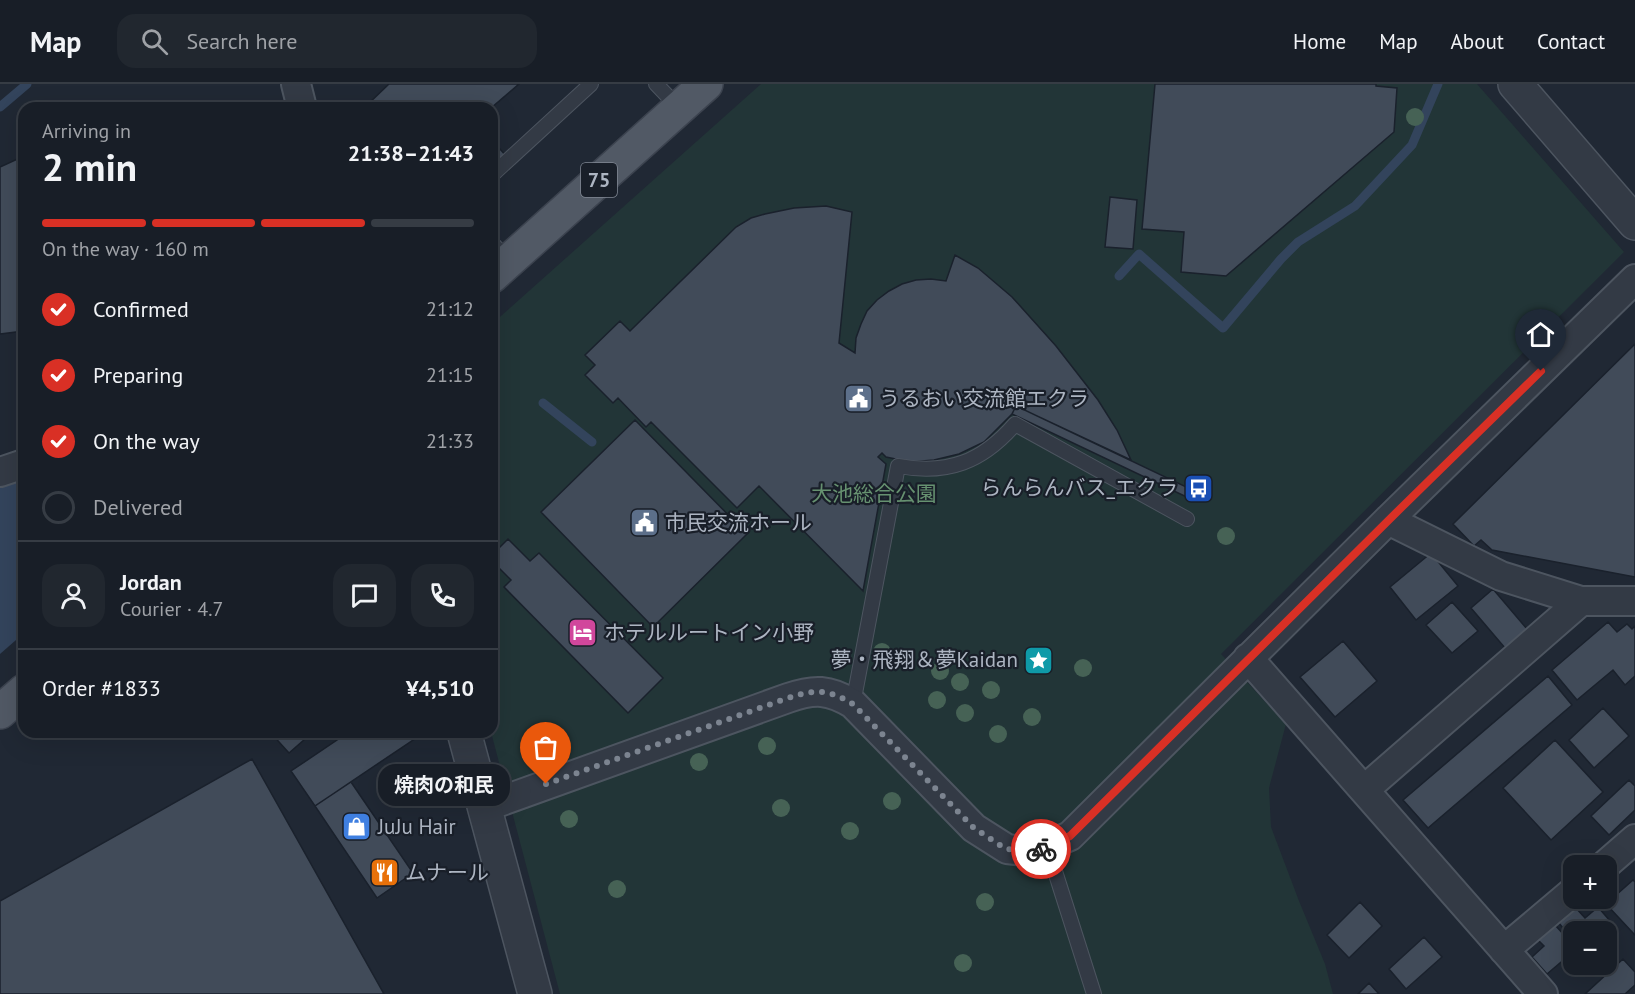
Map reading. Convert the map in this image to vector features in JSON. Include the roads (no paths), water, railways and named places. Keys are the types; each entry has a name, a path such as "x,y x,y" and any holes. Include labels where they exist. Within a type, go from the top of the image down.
{"main road":[{"name":"75","path":"498,260 706,84"},
{"path":"0,712 18,696"}],"street":[{"path":"296,84 300,102"},
{"path":"1515,84 1635,224"},
{"path":"485,807 804,693 820,691 839,695 853,704 974,828 1006,849 1033,852 1070,836 1635,279"},
{"path":"0,472 18,466"},
{"path":"1388,520 1502,576 1581,601 1635,601"},
{"path":"1364,790 1581,601"},
{"path":"1248,658 1543,994"},
{"path":"466,738 535,994"},
{"path":"1617,855 1635,839"},
{"path":"1504,950 1563,900"}],"lane":[{"path":"498,169 591,84"},
{"path":"656,84 680,108"},
{"path":"853,704 898,466 930,470 963,463 992,448 1015,424 1187,519"},
{"path":"1047,846 1094,994"}],"water":[{"path":"18,478 18,638 0,654 0,486"}],"waterway":[{"path":"0,107 27,84"},
{"path":"1119,276 1139,254 1223,328 1298,242 1355,206 1412,145 1438,84"},
{"path":"543,403 592,442"}],"place":[{"name":"うるおい交流館エクラ","path":"858,399"},
{"name":"らんらんバス_エクラ","path":"1199,488"},
{"name":"市民交流ホール","path":"644,523"},
{"name":"ホテルルートイン小野","path":"583,633"},
{"name":"夢・飛翔＆夢Kaidan","path":"1039,660"},
{"name":"焼肉の和民","path":"546,784"},
{"name":"JuJu Hair","path":"357,827"},
{"name":"ムナール","path":"384,873"}],"park label":[{"name":"大池総合公園","path":"874,494"}]}
